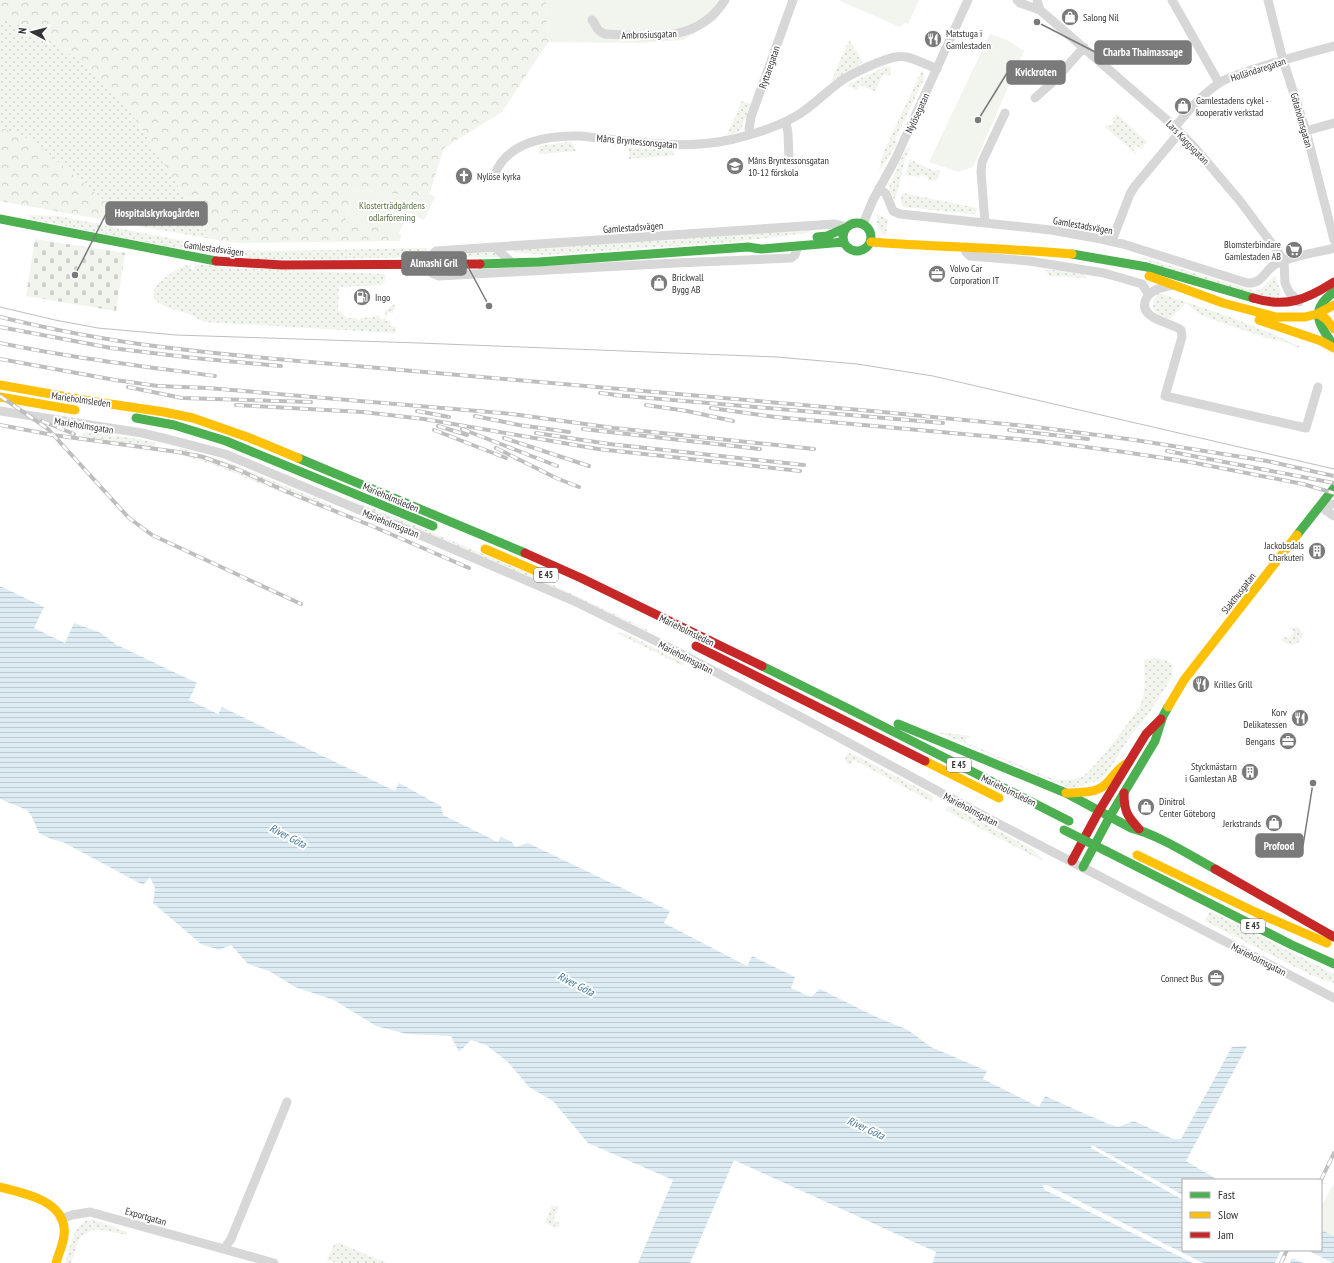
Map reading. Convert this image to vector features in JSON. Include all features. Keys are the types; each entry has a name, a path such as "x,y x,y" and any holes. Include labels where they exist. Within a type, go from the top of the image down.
{"main road":[{"name":"Gamlestadsvägen","path":"0,219 224,262 282,265 512,263 748,247 761,249 844,242"},
{"path":"854,223 864,224 870,232 870,242 865,249 856,251 850,249 844,242 843,235 846,228 854,223"},
{"name":"Gamlestadsvägen","path":"748,247 759,243 827,236 846,228"},
{"path":"870,242 1016,249 1072,254 1147,267 1265,302 1299,302 1334,282"},
{"path":"1094,258 1223,303 1266,315 1282,318 1302,317 1317,314 1334,305"},
{"path":"1334,292 1322,302 1317,314 1334,347"},
{"path":"1299,302 1326,319 1334,329"},
{"path":"1223,303 1272,325 1321,341 1334,347"},
{"name":"Marieholmsleden","path":"0,385 193,418 250,438 574,575 849,709 1109,841"},
{"name":"Marieholmsleden","path":"0,397 81,411"},
{"name":"Marieholmsleden","path":"125,417 174,425 226,441 444,531"},
{"name":"Slakthusgatan","path":"1083,867 1110,816 1155,741 1163,716 1184,680 1334,488"},
{"name":"E 45","path":"480,546 558,580"},
{"name":"Marieholmsleden","path":"690,643 1007,802"},
{"path":"849,709 881,716 1066,792 1131,828 1140,830 1200,861 1334,937"},
{"name":"Slakthusgatan","path":"1072,861 1099,811 1146,734 1163,716"},
{"path":"1066,792 1082,792 1099,788 1105,784 1118,767 1129,762"},
{"path":"1124,793 1123,803 1125,813 1140,830"},
{"name":"E 45","path":"1061,828 1292,945 1334,964"},
{"name":"E 45","path":"1127,850 1252,912 1291,929 1334,945"},
{"path":"0,1187 43,1201 54,1209 62,1219 64,1226 64,1237 56,1263"}],"street":[{"name":"Ambrosiusgatan","path":"592,20 599,32 605,34 662,36 694,29 714,16 725,0"},
{"name":"Ryttaregatan","path":"750,134 749,128 751,117 793,0"},
{"name":"Nylösegatan","path":"864,224 873,200 895,160 968,0"},
{"name":"Lars Kaggsgatan","path":"1017,0 1020,3 1040,10 1178,129 1240,201 1284,260"},
{"path":"1037,0 1040,10"},
{"path":"1172,0 1219,83"},
{"name":"Götaholmsgatan","path":"1268,0 1283,60 1306,131 1334,240"},
{"name":"Holländaregatan","path":"1112,241 1130,194 1135,186 1178,129 1187,113 1219,83 1228,78 1283,60 1334,46"},
{"path":"1035,98 1056,79 1084,47"},
{"name":"Måns Bryntessonsgatan","path":"495,174 501,162 515,150 527,143 552,137 580,136 675,145 701,144 733,139 786,122 802,113 844,79 866,67 893,57 906,57 937,69"},
{"path":"985,223 981,172 982,162 1005,113"},
{"path":"786,122 789,161"},
{"path":"1306,131 1334,123"},
{"name":"Gamlestadsvägen","path":"879,188 886,194 893,211 897,213 1051,230 1112,241 1251,283 1262,280 1274,266 1284,260"},
{"name":"Gamlestadsvägen","path":"429,264 430,257 436,251 834,224 846,228"},
{"path":"429,264 432,273 439,276 791,258 795,255 798,246"},
{"path":"495,247 512,263"},
{"path":"966,247 966,252 970,256 1029,261 1104,273 1142,284 1149,295"},
{"path":"1299,302 1289,292 1285,283 1284,260 1334,248"},
{"path":"1071,267 1072,254"},
{"path":"1173,285 1161,287 1149,295 1145,305 1149,315 1155,319 1176,326 1181,330 1182,337 1165,396 1306,428 1318,387"},
{"name":"Marieholmsgatan","path":"0,411 142,433 225,454 574,601 814,724 995,822 1334,998"},
{"path":"1321,505 1334,504"},
{"path":"1321,505 1333,515"},
{"path":"224,1249 231,1239 287,1102"},
{"name":"Exportgatan","path":"62,1219 72,1215 90,1212 274,1263"}],"green space":[{"path":"0,0 546,0 548,42 502,112 444,148 428,198 353,189 346,220 364,226 376,222 401,235 399,241 237,243 212,239 132,114 81,62 35,29 0,18"},
{"path":"546,0 728,0 716,20 683,40 641,43 548,42"},
{"path":"838,0 919,0 908,24 904,23 900,27"},
{"path":"0,18 35,29 81,62 132,114 212,239 133,225 33,141 0,127"},
{"path":"990,34 1007,40 1024,51 973,167 959,172 929,162"},
{"path":"849,40 858,53 862,63 831,82"},
{"path":"887,66 891,68 891,72 889,76 883,74 875,91 860,85 857,90 848,86 849,84"},
{"path":"922,70 924,79 896,138 897,144 879,172 886,147"},
{"path":"742,101 751,104 741,129 738,132 729,135 728,133"},
{"path":"1117,114 1147,142 1141,149 1136,145 1133,149 1136,154 1105,127 1107,124 1110,126 1113,124 1114,121 1112,119"},
{"path":"0,127 33,141 133,225 0,201"},
{"path":"571,142 577,151 539,154 540,146"},
{"path":"911,146 906,156 896,197 894,199 889,189 890,185 905,150"},
{"path":"629,148 673,151 674,155 629,159"},
{"path":"909,159 934,171 941,171 936,181 928,180 928,177 920,175 919,177 906,175"},
{"name":"Klosterträdgårdens odlarförening","path":"353,189 428,198 430,194 435,197 424,220 410,213 398,234 377,223 364,226 346,220"},
{"path":"903,193 977,208 976,213 973,214 904,207 901,201"},
{"path":"877,214 888,220 886,236 881,232 878,226"},
{"path":"28,215 57,216 229,250 278,251 427,248 424,254 420,257 258,259 197,252 30,219"},
{"path":"816,229 807,233 733,242 544,255 514,252 514,250"},
{"path":"35,239 125,253 116,311 26,296"},
{"path":"487,252 495,253 499,257 438,256"},
{"path":"1141,257 1254,291 1261,289 1275,276 1281,295 1279,296 1279,299 1272,299 1160,267 1140,258"},
{"path":"191,264 191,269 194,270 194,264 232,268 383,274 386,277 385,280 379,285 339,287 338,310 347,318 357,318 357,320 360,320 360,318 375,317 378,315 382,320 386,317 386,321 390,321 390,326 396,327 395,333 205,322 189,314 161,304 155,299 155,288 160,282 173,272"},
{"path":"1045,270 1059,270 1085,275 1086,278 1050,276"},
{"path":"1158,293 1231,317 1301,347 1295,347 1286,342 1267,338 1214,320 1198,313 1186,303 1170,319 1159,315 1153,309 1153,301"},
{"path":"395,303 393,313 388,312 386,315 384,312"},
{"path":"84,432 139,439 156,443 154,449 152,450 86,441 80,439"},
{"path":"180,448 227,462 331,505 331,508 324,507 323,509 215,465 181,455 179,453"},
{"path":"332,493 407,522 528,573 648,630 647,631 579,599"},
{"path":"1298,627 1303,634 1299,641 1291,645 1281,640 1284,636 1289,639 1294,632 1289,628"},
{"path":"619,632 633,637 685,664 681,665 620,635 618,633"},
{"path":"1157,658 1172,664 1172,676 1147,716 1129,738 1106,775 1097,781 1077,787 1068,787 937,732 971,736 965,740 966,743 1053,779 1076,779 1083,776 1096,764 1133,716 1142,701 1144,691 1144,660"},
{"path":"848,753 853,754 926,792 933,797 933,801 932,802 854,760 851,764 847,764 845,759"},
{"path":"948,807 953,807 1032,849 1043,861 947,811 946,809"},
{"path":"1210,911 1334,974 1334,983 1311,975 1205,921"},
{"path":"1334,1183 1334,1236 1322,1231 1322,1205"},
{"path":"552,1205 559,1207 553,1220 560,1223 558,1228 545,1223"},
{"path":"87,1220 93,1220 113,1226 127,1232 127,1235 96,1229 80,1236 71,1263 65,1263 75,1233"},
{"path":"337,1243 387,1263 337,1263 327,1260 334,1245"}],"water":[{"name":"River Göta","path":"0,586 44,607 34,628 65,643 74,623 101,633 117,645 197,683 189,700 218,714 222,707 395,791 399,783 441,806 443,815 498,842 501,837 512,842 515,847 528,843 670,911 664,923 747,966 752,956 795,977 791,988 811,997 820,989 872,1015 908,1030 931,1047 987,1071 983,1079 1039,1107 1045,1096 1118,1127 1134,1121 1173,1139 1181,1139 1232,1047 1247,1046 1186,1161 1216,1179 1182,1179 1182,1251 1322,1251 1323,1231 1334,1236 1334,1263 933,1263 936,1252 734,1160 690,1263 638,1263 673,1180 588,1143 553,1101 529,1087 508,1062 486,1045 471,1040 459,1052 451,1036 407,1034 376,1026 334,1000 295,987 269,971 248,964 231,945 219,950 201,944 153,903 155,888 150,877 143,885 63,842 51,839 39,833 31,815 27,810 0,799"}],"pier":[{"path":"1092,1145 1182,1194 1182,1199 1091,1148"},
{"path":"1042,1185 1047,1185 1203,1263 1193,1263 1045,1190"},
{"path":"1278,1251 1309,1251 1333,1263 1303,1263 1292,1258 1290,1263 1275,1263 1280,1252"}],"tram line":[{"path":"0,307 98,328 176,335 777,357 857,364 933,376 1334,469"}],"railway":[{"path":"0,317 99,338 194,351 1036,427 1135,440 1267,461 1334,476"},
{"path":"0,327 111,348 194,358 281,366"},
{"path":"0,343 80,357 215,376"},
{"path":"0,359 115,380 158,386 208,388 512,414 614,428 814,449"},
{"path":"128,387 182,398 311,402"},
{"path":"600,393 618,395"},
{"path":"614,395 943,423"},
{"path":"0,396 48,429 129,518 152,535 301,604"},
{"path":"236,405 363,412 424,419 598,449 800,471"},
{"path":"646,405 687,411 733,421"},
{"path":"711,408 775,417 1039,441 1124,452 1190,462 1303,484 1334,493"},
{"path":"417,411 449,417"},
{"path":"475,416 519,425 569,432"},
{"path":"42,421 74,434"},
{"path":"0,425 53,435 178,452 203,457 239,470 285,491 372,526 469,568"},
{"path":"438,426 467,435"},
{"path":"462,429 557,466"},
{"path":"583,429 760,449"},
{"path":"434,430 506,458"},
{"path":"1009,430 1088,439"},
{"path":"536,433 609,444 804,465"},
{"path":"504,438 589,466"},
{"path":"496,448 556,478 579,487"},
{"path":"1167,451 1334,483"},
{"path":"1321,1179 1334,1153"},
{"path":"1281,1263 1287,1251"}],"traffic: fast":[{"path":"0,219 216,261"},
{"path":"857,223 867,227 871,237 867,247 857,251 847,247 843,237 847,227 857,223"},
{"path":"817,237 827,236 845,228"},
{"path":"480,264 539,262 748,247 761,249 844,242"},
{"path":"1072,254 1147,267 1253,298"},
{"path":"1334,292 1321,305 1319,312 1319,318 1324,331 1334,346"},
{"path":"136,418 174,425 226,441 433,526"},
{"path":"298,458 525,553"},
{"path":"1297,535 1334,488"},
{"path":"762,666 1069,821"},
{"path":"1083,867 1110,816 1155,741 1163,716 1168,707"},
{"path":"898,724 1066,793 1131,828 1163,840 1215,869"},
{"path":"1064,830 1106,851"},
{"path":"1106,851 1292,945 1334,964"}],"traffic: slow":[{"path":"871,242 1072,254"},
{"path":"1149,276 1223,303 1276,317 1305,317 1317,314 1334,305"},
{"path":"1319,314 1326,319 1334,329"},
{"path":"1259,320 1321,341 1334,348"},
{"path":"0,385 193,418 250,438 298,458"},
{"path":"0,397 75,410"},
{"path":"1168,707 1184,680 1297,535"},
{"path":"485,549 550,577"},
{"path":"925,761 999,798"},
{"path":"1066,793 1087,792 1102,787 1119,769 1129,762"},
{"path":"1137,855 1255,912 1327,943"},
{"path":"0,1187 39,1199 48,1204 61,1217 64,1232 63,1241 56,1263"}],"traffic: jam":[{"path":"216,261 282,265 480,264"},
{"path":"1253,298 1265,301 1286,302 1305,298 1334,282"},
{"path":"525,553 581,578 762,666"},
{"path":"696,646 925,761"},
{"path":"1072,861 1099,811 1146,734 1161,719"},
{"path":"1124,793 1127,813 1139,829"},
{"path":"1215,869 1334,937"}],"place":[{"name":"Salong Nil","path":"1070,17"},
{"name":"Charba Thaimassage","path":"1037,22"},
{"name":"Matstuga i Gamlestaden","path":"933,39"},
{"name":"Gamlestadens cykel - kooperativ verkstad","path":"1183,106"},
{"name":"Kvickroten","path":"978,120"},
{"name":"Måns Bryntessonsgatan 10-12 förskola","path":"735,166"},
{"name":"Nylöse kyrka","path":"464,176"},
{"name":"Blomsterbindare Gamlestaden AB","path":"1294,250"},
{"name":"Volvo Car Corporation IT","path":"937,274"},
{"name":"Hospitalskyrkogården","path":"75,275"},
{"name":"Brickwall Bygg AB","path":"659,283"},
{"name":"Ingo","path":"362,297"},
{"name":"Almashi Gril","path":"489,306"},
{"name":"Jackobsdals Charkuteri","path":"1317,551"},
{"name":"Krilles Grill","path":"1201,684"},
{"name":"Korv Delikatessen","path":"1300,718"},
{"name":"Bengans","path":"1288,741"},
{"name":"Styckmästarn i Gamlestan AB","path":"1250,772"},
{"name":"Profood","path":"1313,783"},
{"name":"Dinitrol Center Göteborg","path":"1146,807"},
{"name":"Jerkstrands","path":"1274,823"},
{"name":"Connect Bus","path":"1216,978"}]}
